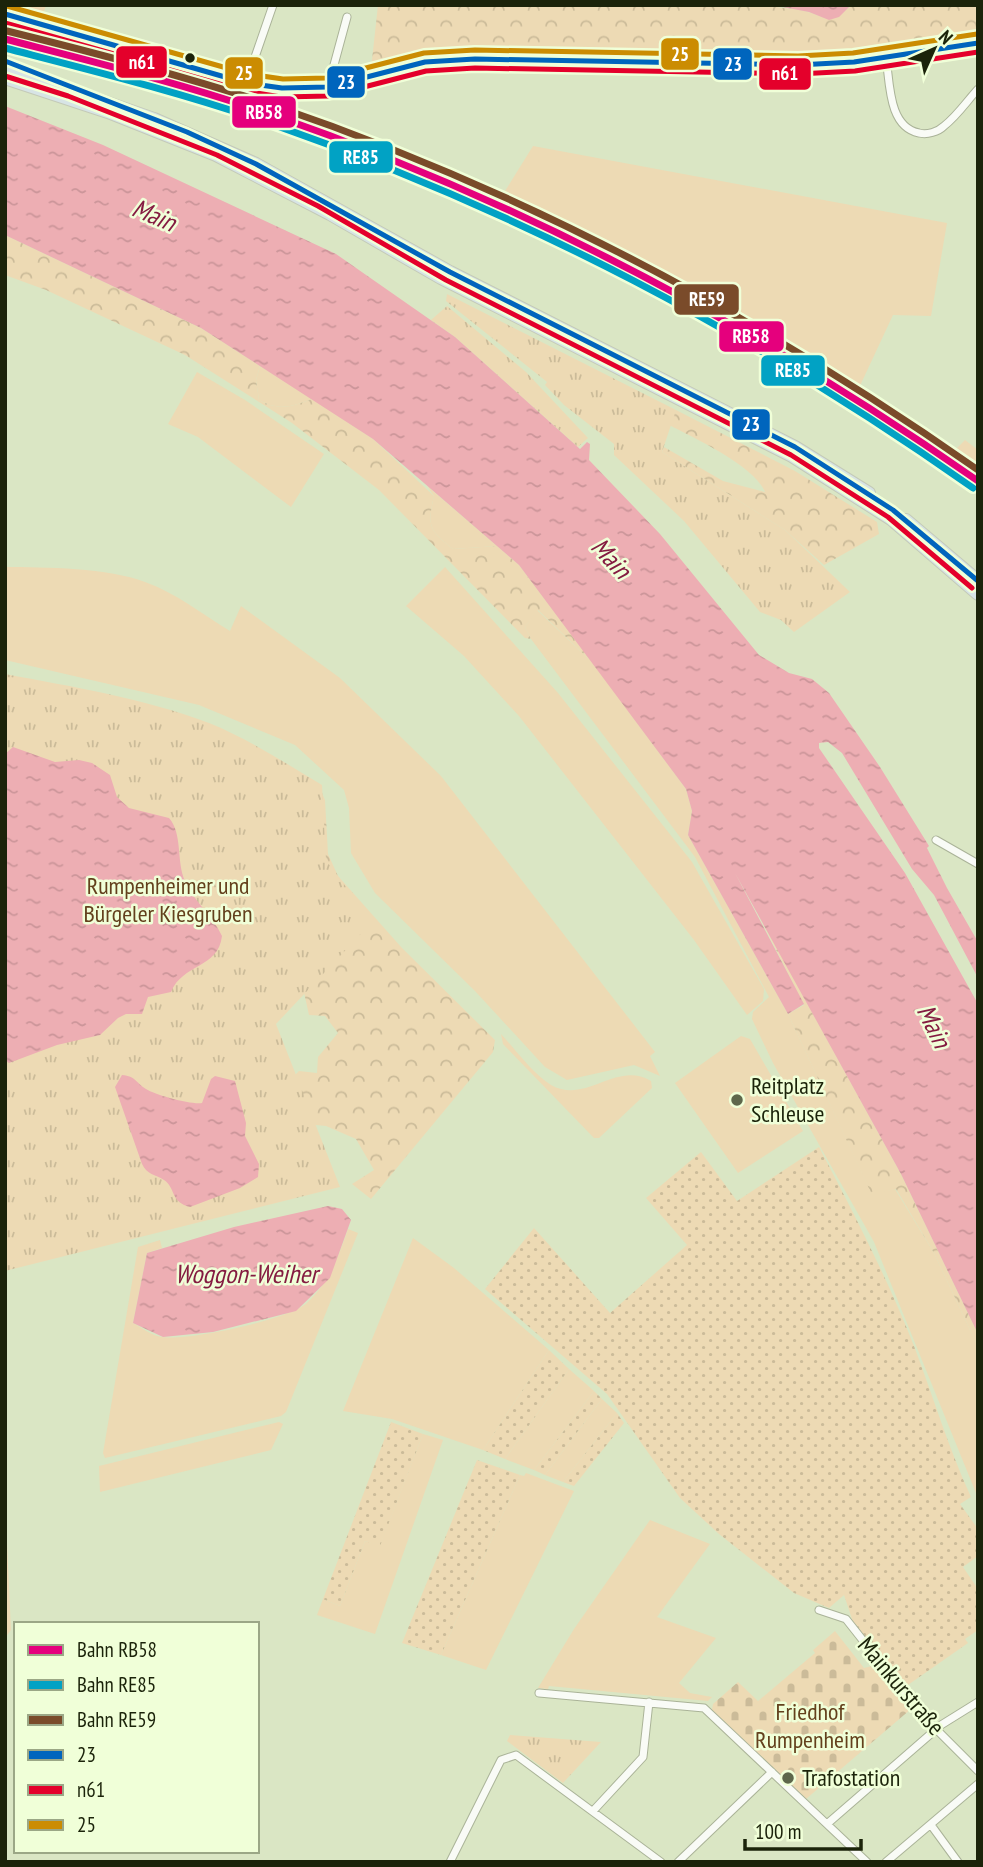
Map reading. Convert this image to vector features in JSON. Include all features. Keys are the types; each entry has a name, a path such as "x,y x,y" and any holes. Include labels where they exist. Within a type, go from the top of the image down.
{"main road":[{"path":"5,61 187,132 322,198 450,272 816,459 888,506 971,579 978,594"},
{"path":"5,67 48,80"},
{"path":"5,80 31,86 127,119 216,155 330,214 442,278 807,464 882,512 971,579"}],"street":[{"path":"246,83 273,5"},
{"path":"5,14 246,83 282,88 328,87 425,62 475,58 798,65 886,58 978,43"},
{"path":"328,87 347,17"},
{"path":"886,58 895,113 899,121 916,133 925,134 943,127 978,89"},
{"path":"936,840 978,864"},
{"name":"Mainkurstraße","path":"819,1610 846,1619 936,1730 978,1771"},
{"path":"539,1693 704,1708 867,1862"},
{"path":"593,1811 643,1757 649,1702"},
{"path":"827,1824 936,1730 978,1702"},
{"path":"450,1862 502,1758 516,1755 661,1862"},
{"path":"678,1862 772,1772"},
{"path":"887,1862 978,1784"},
{"path":"931,1825 958,1862"}],"shaded area":[{"path":"5,29 273,105 494,192 741,316 936,439 978,470 978,488 884,420 735,328 483,201 210,102 5,53"}],"green space":[{"path":"6,5 46,5 43,15"},
{"path":"378,5 772,5 832,18 851,5 978,5 978,33 863,49 744,56 617,50 429,54 371,69"},
{"path":"533,146 947,223 931,316 893,315 858,390 741,316 502,196"},
{"path":"5,235 201,328 260,366 256,380 259,400 273,406 285,407 312,399 373,439 434,496 431,521 439,537 453,549 497,546 519,565 592,662 538,610 525,627 531,639 525,638 379,490 292,423 185,355 46,290 5,275"},
{"path":"447,294 676,410 662,452 785,530 850,592 794,632 781,620 760,612 684,521 614,455 614,444 564,405 545,385 547,382 446,301"},
{"path":"447,306 526,372 588,438 578,447 455,337 431,320"},
{"path":"260,366 312,399 285,407 273,406 259,400 256,380"},
{"path":"197,372 245,400 324,454 291,507 198,437 168,424"},
{"path":"676,410 795,471 877,522 879,534 824,565 785,530 662,452 664,447 723,481 765,492 759,482 737,463 669,425"},
{"path":"965,440 978,450 978,470 953,452"},
{"path":"427,486 497,546 453,549 432,527 434,496"},
{"path":"5,567 76,569 130,577 167,592 230,631 241,606 340,678 441,776 655,1052 650,1056 660,1076 634,1065 567,1080 545,1067 475,991 375,893 351,853 349,808 344,790 295,745 199,705 5,660"},
{"path":"445,567 558,693 692,862 764,989 763,1001 747,1015 694,940 519,716 464,656 406,606"},
{"path":"537,610 592,662 686,789 692,811 688,835 788,1014 872,1194 895,1189 934,1253 978,1347 978,1498 874,1242 773,1063 752,1019 753,1012 769,997 695,857 531,639 525,627"},
{"name":"Rumpenheimer und Bürgeler Kiesgruben","path":"5,674 108,694 184,714 238,736 322,785 326,860 372,922 276,1024 340,1187 5,1271"},
{"path":"319,786 325,800 328,854 338,876 402,948 495,1040 493,1052 371,1199 352,1184 374,1170 356,1139 326,1126 306,1124 284,1086 299,1071 317,1073 318,1057 338,1033 325,1016 309,1015 301,979"},
{"path":"757,912 901,1174 978,1334 978,1347 934,1253 896,1189 872,1195 788,1014 804,1005"},
{"path":"501,1034 537,1074 551,1085 564,1090 576,1090 626,1076 638,1076 651,1081 652,1088 599,1138 594,1138 503,1044"},
{"path":"741,1036 750,1039 803,1131 738,1173 675,1083"},
{"path":"819,1147 904,1320 971,1497 960,1504 978,1529 978,1556 963,1567 978,1589 978,1630 965,1639 968,1643 905,1687 853,1622 844,1595 829,1608 794,1593 719,1534 680,1498 607,1394 485,1289 534,1228 610,1313 687,1245 646,1198 701,1152 737,1201"},
{"path":"348,1229 358,1233 286,1412 281,1416 105,1458 103,1453 138,1247 160,1240 162,1248 147,1253 133,1323 162,1337 193,1336 280,1316 307,1303 327,1278"},
{"path":"413,1238 454,1268 549,1350 483,1450 392,1419 343,1411"},
{"path":"549,1350 569,1369 505,1459 483,1450"},
{"path":"569,1369 594,1391 534,1470 505,1459"},
{"path":"594,1391 602,1399 545,1475 534,1470"},
{"path":"602,1399 617,1413 563,1482 545,1475"},
{"path":"617,1413 624,1423 574,1486 563,1482"},
{"path":"279,1422 283,1424 271,1450 100,1492 99,1466"},
{"path":"391,1422 423,1434 380,1546 365,1541 340,1606 323,1599"},
{"path":"423,1434 443,1440 375,1634 317,1615 323,1599 340,1606 365,1541 380,1545"},
{"path":"477,1460 520,1475 441,1655 402,1643"},
{"path":"526,1473 574,1491 486,1670 441,1655 520,1475 524,1476"},
{"path":"5,1499 11,1630 5,1638"},
{"path":"650,1520 710,1544 657,1617 716,1638 679,1683 690,1693 712,1697 708,1701 549,1686 548,1689 538,1688 574,1629"},
{"name":"Friedhof Rumpenheim","path":"835,1631 864,1668 876,1665 911,1709 806,1799 712,1710 713,1704 738,1682 758,1701 815,1653 813,1650"},
{"path":"510,1735 601,1742 563,1783 507,1741"}],"water":[{"path":"772,5 851,5 839,17 829,20 809,12"},
{"name":"Main","path":"5,106 103,145 336,254 455,337 580,449 587,442 590,444 589,460 660,534 759,655 789,673 812,679 829,693 880,767 929,846 927,848 947,888 978,942 978,978 934,895 912,869 842,753 828,742 819,743 819,748 905,873 978,1004 978,1334 901,1174 735,873 804,1004 788,1014 688,835 692,811 686,789 519,565 373,439 201,328 5,235"},
{"path":"13,747 55,762 79,760 92,763 110,775 117,797 129,808 169,818 176,832 185,881 222,936 214,955 183,976 171,992 148,997 142,1014 126,1014 100,1035 57,1045 9,1063 5,1060 5,754"},
{"path":"122,1075 133,1078 157,1094 197,1103 202,1103 211,1079 215,1076 235,1081 246,1123 245,1136 259,1164 258,1177 240,1188 190,1207 179,1202 168,1183 149,1172 142,1164 115,1087"},
{"name":"Woggon-Weiher","path":"328,1206 342,1209 351,1220 330,1278 296,1311 213,1332 163,1337 133,1323 147,1253 234,1227"}],"railway":[{"path":"5,44 86,60"},
{"path":"120,69 194,86"}],"rail line":[{"name":"RE59","path":"7,31 140,65 272,105 366,139 549,218 726,310 895,414 978,470"},
{"name":"RB58","path":"5,39 139,74 270,114 457,187 548,228 724,320 810,371 978,481"},
{"name":"RE85","path":"5,48 237,112 363,158 455,196 634,281 721,328 890,431 973,488"}],"transit line":[{"name":"25","path":"7,6 248,74 283,79 327,78 424,53 475,50 798,56 853,53 977,34"},
{"name":"23","path":"5,14 246,83 282,88 328,87 425,62 475,59 798,65 854,62 978,43"},
{"name":"n61","path":"5,23 244,91 281,97 329,96 426,71 475,68 798,74 855,71 978,52"},
{"name":"23","path":"5,61 187,132 256,164 450,272 795,447 893,510 978,581"},
{"name":"n61","path":"5,76 68,96 217,155 318,206 446,280 791,455 888,517 972,588"}],"place":[{"name":"Reitplatz Schleuse","path":"737,1100"},
{"name":"Trafostation","path":"788,1778"}]}
